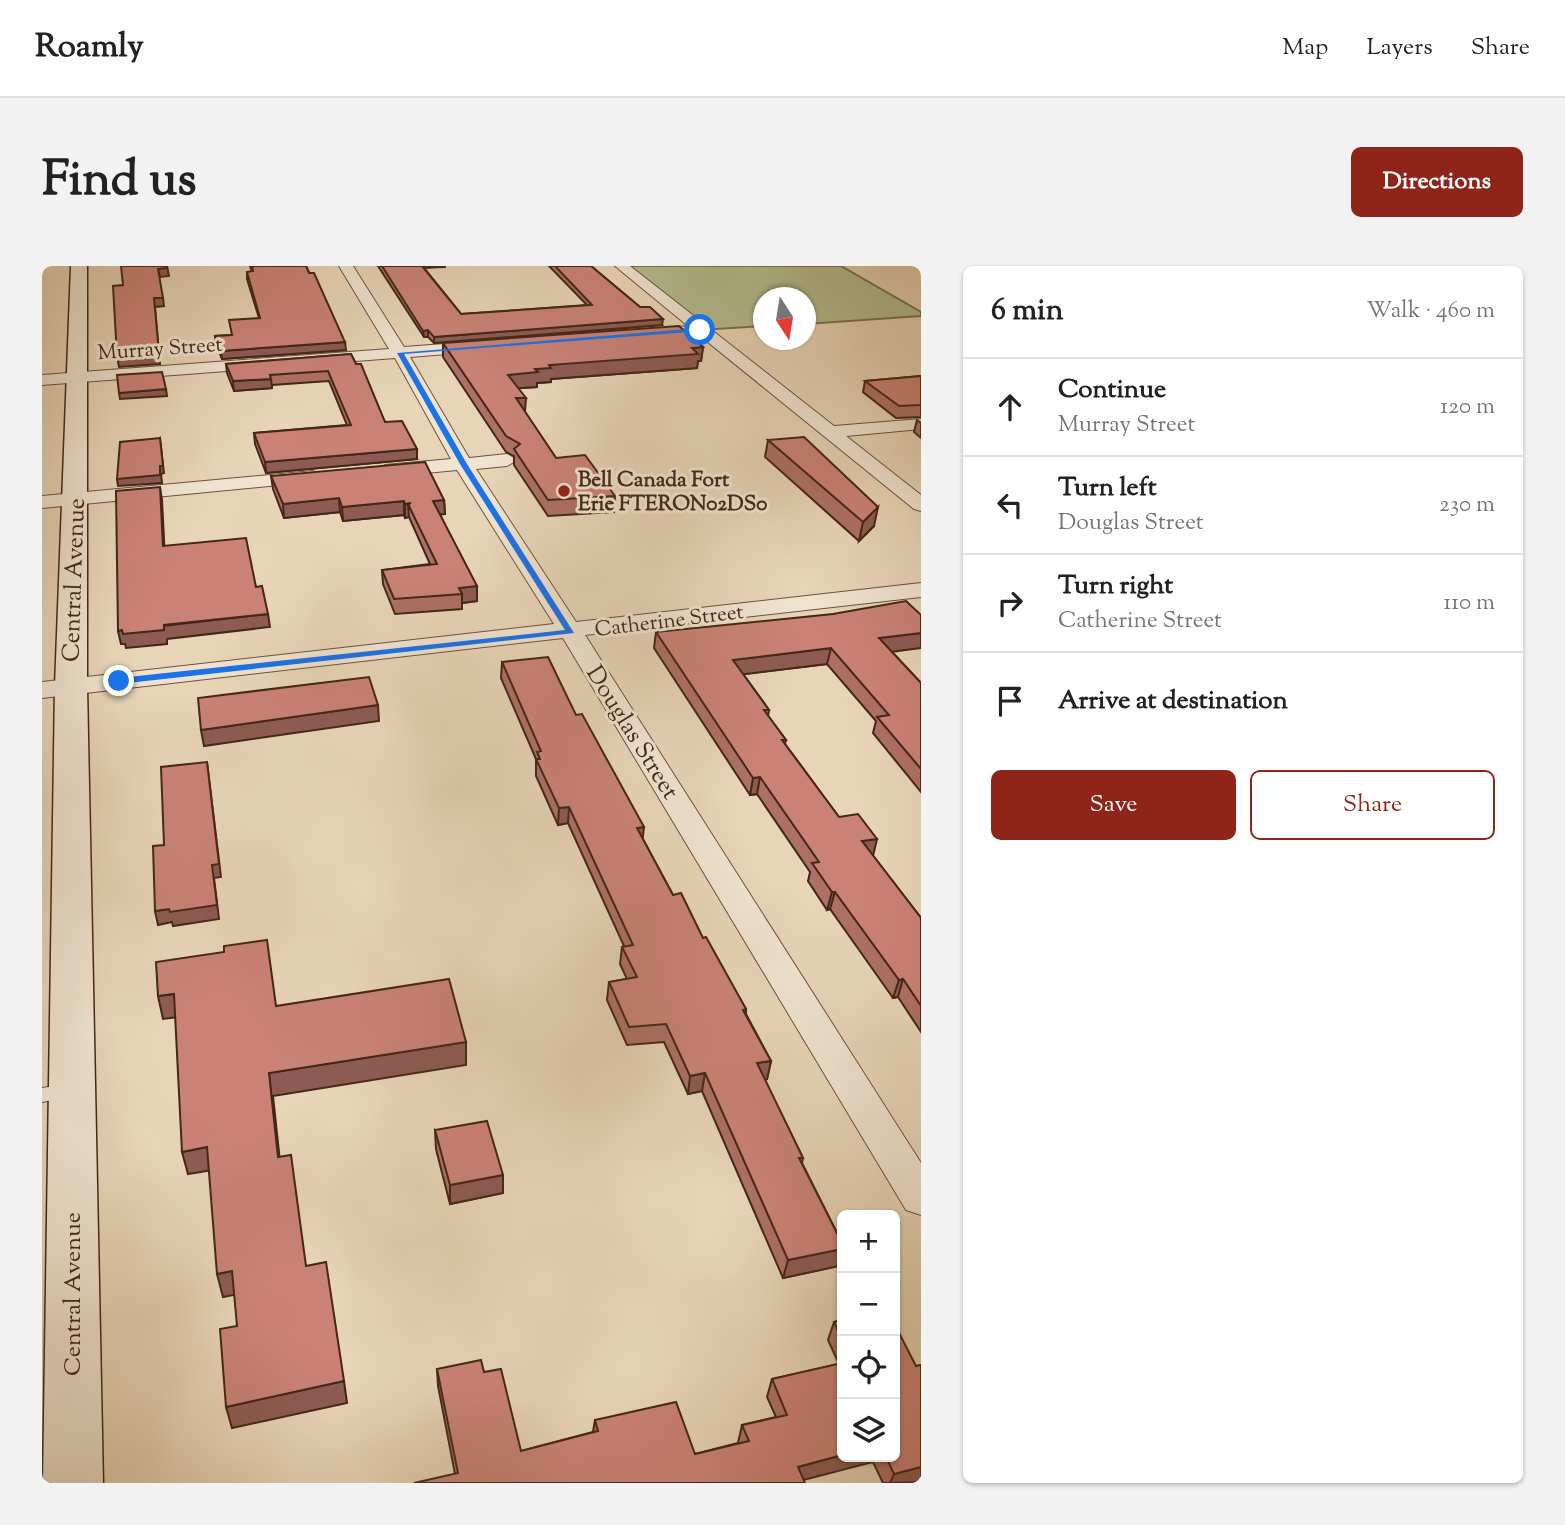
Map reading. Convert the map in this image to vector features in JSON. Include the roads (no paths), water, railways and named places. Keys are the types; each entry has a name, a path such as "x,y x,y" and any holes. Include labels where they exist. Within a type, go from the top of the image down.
{"main road":[{"name":"Central Avenue","path":"73,1483 62,1306 56,1092 56,688 76,498 79,266"}],"street":[{"name":"Douglas Street","path":"346,266 400,353 463,464 571,632 921,1198"},
{"path":"622,266 921,505"},
{"path":"632,335 700,330"},
{"name":"Murray Street","path":"42,380 495,346"},
{"path":"830,432 921,424"},
{"path":"369,472 507,460"},
{"path":"42,502 327,476"},
{"name":"Catherine Street","path":"56,688 571,632 921,590"}],"place":[{"name":"Bell Canada Fort Erie FTERON02DS0","path":"564,491"}]}
